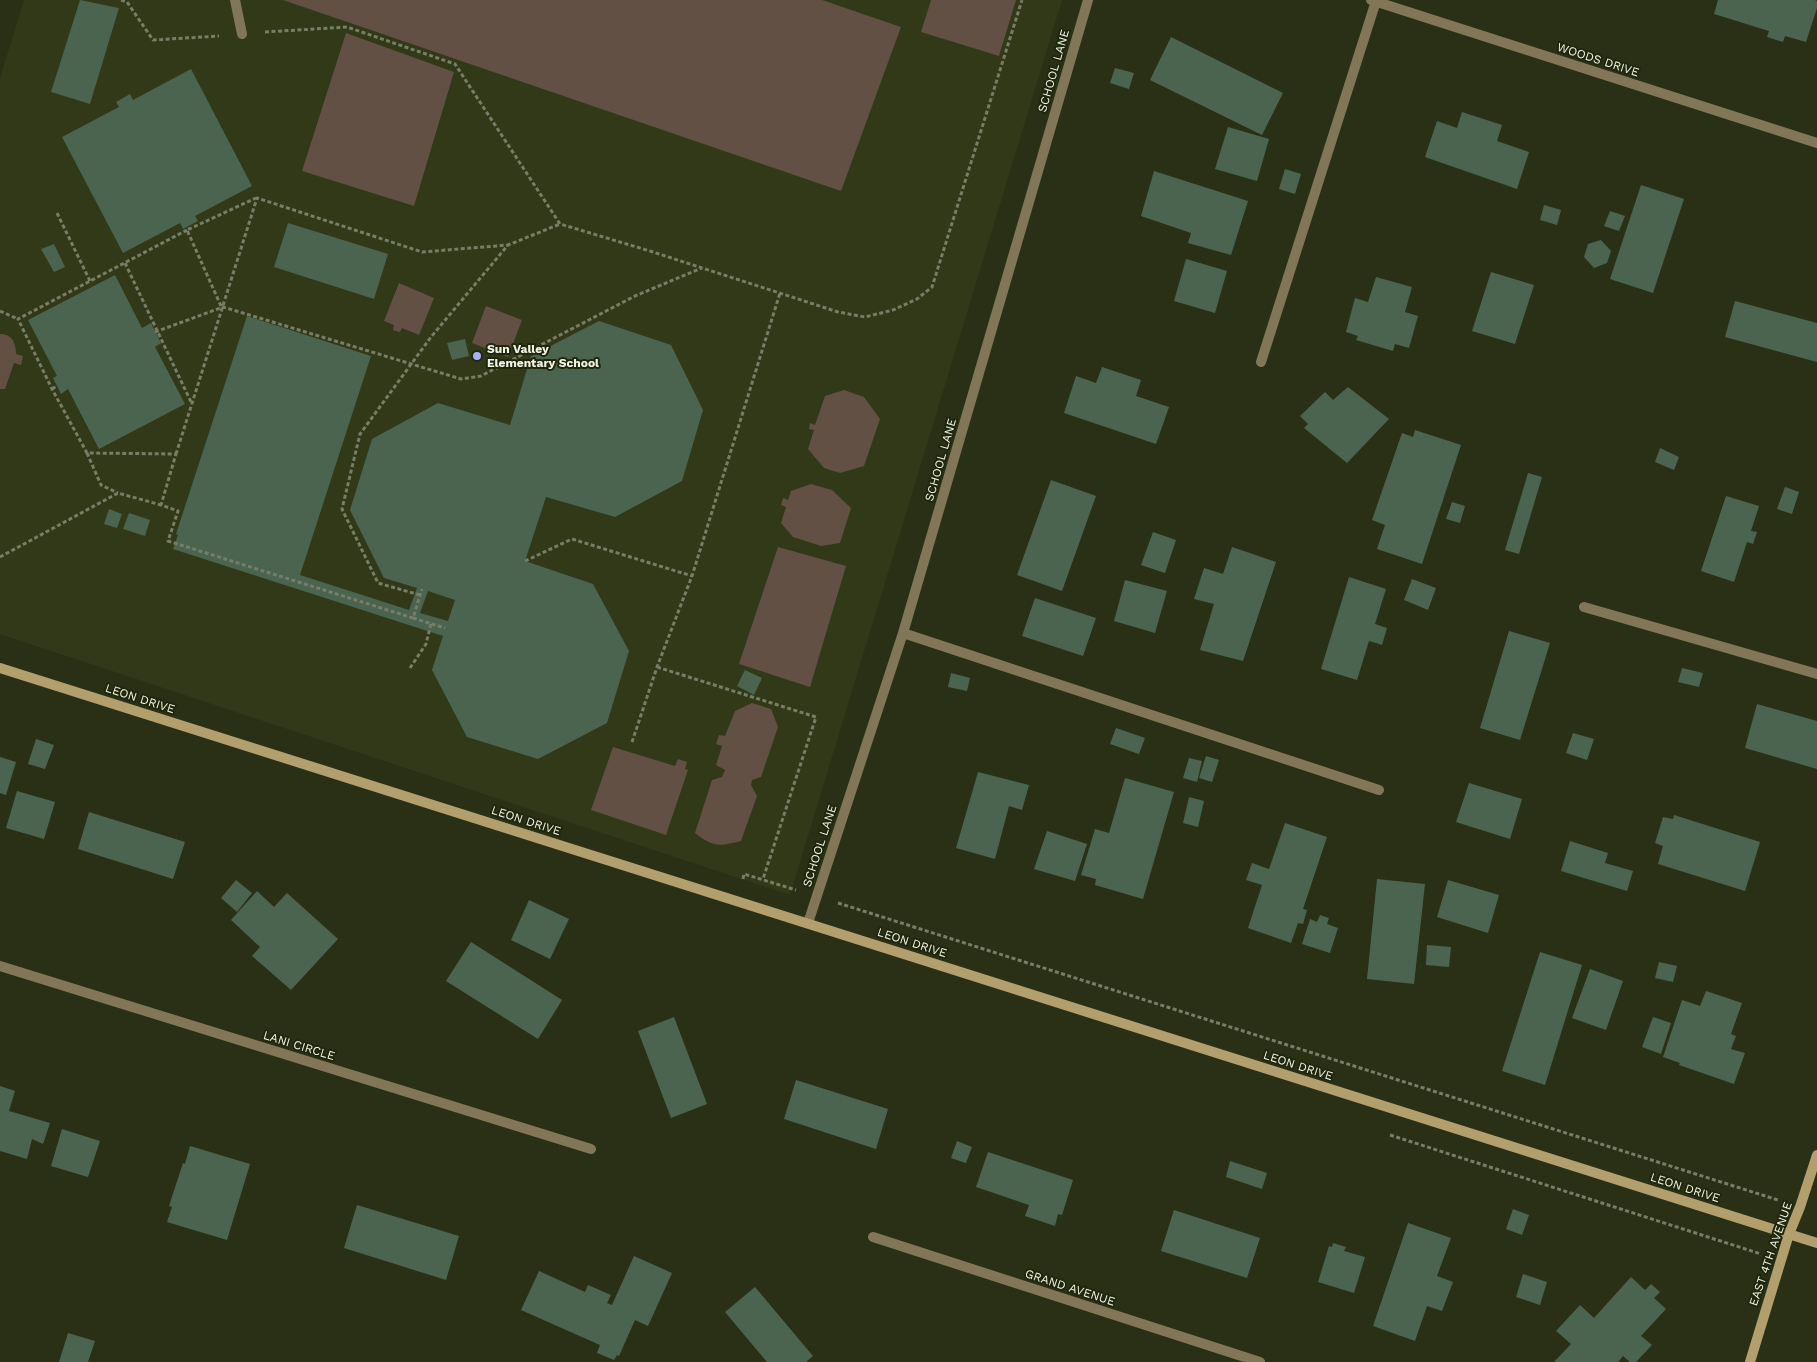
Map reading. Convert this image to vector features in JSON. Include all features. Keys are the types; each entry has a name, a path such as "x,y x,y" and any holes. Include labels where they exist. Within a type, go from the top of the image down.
{"street":[{"path":"235,0 242,34"},
{"name":"SCHOOL LANE","path":"808,923 903,634 1088,0"},
{"path":"1261,362 1373,1"},
{"name":"WOODS DRIVE","path":"1373,1 1817,143"},
{"path":"1584,607 1817,674"},
{"path":"903,634 1379,790"},
{"name":"LEON DRIVE","path":"0,668 1817,1243"},
{"name":"LANI CIRCLE","path":"0,966 591,1149"},
{"name":"EAST 4TH AVENUE","path":"1750,1362 1789,1234 1817,1155"},
{"name":"GRAND AVENUE","path":"873,1237 1260,1362"}],"path":[{"path":"121,0 127,2 153,40 347,27 456,64 560,224"},
{"path":"18,319 187,230 256,198 422,252 508,244 560,224 838,312 865,317 893,310 917,299 932,287 1022,0"},
{"path":"161,505 256,198"},
{"path":"57,213 90,281"},
{"path":"187,230 222,306"},
{"path":"420,595 378,583 342,509 360,434 410,364 508,244"},
{"path":"124,263 192,404"},
{"path":"156,332 222,306 461,379 481,376 635,296 703,268"},
{"path":"632,742 657,667 692,576 780,293"},
{"path":"0,311 18,319 52,389 87,453 101,485 118,493 178,511 168,541 445,628"},
{"path":"52,389 57,386"},
{"path":"87,453 176,454"},
{"path":"0,557 118,493"},
{"path":"525,561 572,539 692,576"},
{"path":"413,618 422,589"},
{"path":"410,668 426,644 431,624"},
{"path":"657,667 816,717 763,879"},
{"path":"744,874 1800,1207"}],"shaded area":[{"name":"Sun Valley Elementary School","path":"24,0 1062,0 790,895 0,634 0,78"},
{"path":"283,0 822,0 901,27 841,191"},
{"path":"931,0 1016,0 999,56 921,32"},
{"path":"346,33 454,72 414,206 302,171"},
{"path":"399,283 434,298 419,335 402,328 400,332 393,330 394,325 384,321"},
{"path":"486,306 522,320 508,357 472,343"},
{"path":"0,334 10,337 14,343 16,354 23,356 21,365 14,363 5,389 0,389"},
{"path":"844,390 864,397 880,419 864,466 840,473 824,468 808,449 814,430 809,429 810,423 815,425 825,396"},
{"path":"811,484 832,490 851,508 840,543 821,546 793,537 781,523 786,507 781,505 783,498 788,500 791,491"},
{"path":"778,547 846,566 810,687 739,664"},
{"path":"752,703 771,709 778,727 761,777 752,780 751,785 757,796 741,841 722,845 712,843 695,833 712,780 722,777 725,770 716,765 722,746 716,744 719,735 725,736 735,711"},
{"path":"613,747 675,766 678,759 687,762 685,769 688,770 666,835 591,810"}],"building":[{"path":"80,0 119,8 90,104 51,92"},
{"path":"1718,0 1815,0 1817,1 1817,8 1806,42 1785,36 1783,42 1767,37 1769,31 1714,14"},
{"path":"1171,37 1283,93 1262,135 1150,80"},
{"path":"1115,68 1134,73 1129,89 1110,83"},
{"path":"191,69 252,186 195,216 198,221 183,229 180,223 123,253 62,137 119,107 116,102 130,94 133,100"},
{"path":"1462,112 1502,125 1497,141 1529,152 1517,189 1425,157 1437,121 1457,128"},
{"path":"1228,127 1269,139 1257,181 1215,169"},
{"path":"1285,169 1301,174 1295,194 1279,189"},
{"path":"1154,171 1248,201 1231,255 1188,243 1191,233 1141,216"},
{"path":"1641,185 1684,199 1653,293 1610,279"},
{"path":"1544,205 1561,210 1557,225 1540,220"},
{"path":"1610,211 1625,216 1619,231 1604,226"},
{"path":"288,223 388,254 374,299 274,267"},
{"path":"1601,240 1611,251 1607,263 1594,268 1584,257 1588,244"},
{"path":"54,244 65,267 54,272 41,249"},
{"path":"1186,259 1227,271 1215,313 1174,301"},
{"path":"1491,272 1534,285 1515,344 1472,331"},
{"path":"115,275 142,328 151,323 161,343 155,347 185,404 99,449 68,389 61,394 53,378 57,376 28,320"},
{"path":"1376,277 1412,287 1405,312 1418,316 1409,348 1395,344 1393,351 1356,340 1358,336 1346,332 1355,298 1368,302"},
{"path":"1735,301 1817,323 1817,362 1725,337"},
{"path":"247,316 371,356 300,575 409,610 417,588 384,578 350,510 372,439 438,403 510,425 531,356 599,321 671,345 703,410 682,481 615,517 546,497 525,561 593,584 629,651 607,723 538,759 467,737 432,670 443,636 173,549 178,535 176,534","holes":["428,591 455,600 448,621 420,613"]},
{"path":"465,339 469,356 452,360 447,343"},
{"path":"1102,367 1141,380 1136,396 1169,407 1156,444 1064,413 1076,376 1096,383"},
{"path":"1348,387 1389,419 1347,463 1304,428 1308,424 1300,416 1325,392 1333,400"},
{"path":"1415,430 1461,445 1422,564 1377,549 1385,525 1372,520 1402,433 1413,437"},
{"path":"1660,448 1679,457 1674,470 1655,462"},
{"path":"1528,473 1542,477 1519,554 1505,550"},
{"path":"1051,480 1096,496 1062,591 1017,575"},
{"path":"1785,487 1799,492 1792,514 1777,509"},
{"path":"1726,496 1759,506 1751,531 1757,532 1753,544 1747,542 1734,582 1701,571"},
{"path":"1452,502 1465,506 1460,523 1446,519"},
{"path":"109,509 122,514 117,528 104,524"},
{"path":"129,513 150,520 145,536 123,529"},
{"path":"1153,532 1176,540 1165,573 1141,565"},
{"path":"1232,547 1276,562 1243,661 1200,650 1214,604 1194,599 1204,568 1223,574"},
{"path":"1349,577 1386,589 1375,624 1387,628 1382,645 1369,641 1357,680 1321,669"},
{"path":"1412,579 1436,588 1428,610 1404,600"},
{"path":"1125,580 1167,591 1155,633 1114,621"},
{"path":"1035,598 1096,618 1083,656 1022,636"},
{"path":"1509,631 1550,643 1520,740 1480,728"},
{"path":"1682,668 1703,673 1699,687 1678,682"},
{"path":"745,670 762,678 754,695 737,686"},
{"path":"951,673 970,678 967,691 948,687"},
{"path":"1757,704 1817,721 1817,769 1745,748"},
{"path":"1116,728 1145,738 1139,754 1110,744"},
{"path":"1573,733 1594,739 1587,760 1566,753"},
{"path":"36,739 54,745 45,769 28,764"},
{"path":"1206,756 1219,760 1212,782 1199,778"},
{"path":"0,757 16,762 6,795 0,793"},
{"path":"1189,758 1202,761 1197,782 1183,778"},
{"path":"978,772 1029,785 1022,810 1009,806 995,859 956,848"},
{"path":"1125,778 1174,792 1143,899 1095,885 1096,879 1081,875 1095,829 1109,833"},
{"path":"1469,783 1522,799 1510,839 1456,822"},
{"path":"17,791 55,802 44,839 6,828"},
{"path":"1189,797 1204,801 1198,827 1183,823"},
{"path":"89,812 185,842 173,879 78,849"},
{"path":"1674,815 1760,842 1745,891 1658,864 1663,846 1655,843 1663,817 1673,819"},
{"path":"1285,823 1327,837 1303,909 1307,910 1303,924 1298,923 1291,943 1248,928 1262,885 1246,880 1252,863 1269,869"},
{"path":"1047,831 1087,844 1075,881 1034,869"},
{"path":"1570,841 1608,853 1605,863 1633,871 1627,891 1561,871"},
{"path":"1377,879 1425,884 1414,984 1367,979"},
{"path":"236,880 252,893 237,912 221,898"},
{"path":"1448,880 1499,895 1488,933 1437,917"},
{"path":"257,891 274,907 287,893 338,939 291,990 252,956 260,947 231,920"},
{"path":"529,900 569,919 550,959 511,940"},
{"path":"1320,915 1329,918 1327,924 1338,928 1330,953 1302,944 1310,919 1317,922"},
{"path":"471,942 562,1000 538,1039 446,981"},
{"path":"1427,945 1451,947 1449,967 1426,965"},
{"path":"1540,952 1582,965 1545,1085 1502,1071"},
{"path":"1659,962 1677,966 1673,982 1655,978"},
{"path":"1590,969 1623,981 1606,1030 1572,1018"},
{"path":"1706,991 1742,1003 1731,1034 1736,1036 1731,1049 1745,1053 1734,1084 1679,1065 1680,1063 1663,1057 1682,1000 1700,1006"},
{"path":"674,1017 707,1104 671,1118 638,1031"},
{"path":"1653,1017 1671,1023 1661,1054 1642,1047"},
{"path":"796,1080 888,1109 876,1149 784,1119"},
{"path":"0,1086 15,1091 9,1111 50,1123 43,1144 32,1139 27,1159 0,1151"},
{"path":"62,1129 100,1141 88,1177 51,1166"},
{"path":"957,1141 972,1147 966,1163 951,1158"},
{"path":"190,1146 250,1164 227,1240 167,1222 172,1207 169,1206"},
{"path":"988,1152 1073,1180 1062,1215 1058,1214 1055,1226 1025,1216 1029,1205 976,1187"},
{"path":"1230,1161 1267,1173 1262,1189 1226,1177"},
{"path":"357,1205 459,1236 446,1280 344,1248"},
{"path":"1513,1209 1529,1215 1522,1235 1506,1229"},
{"path":"1174,1210 1260,1238 1247,1278 1161,1251"},
{"path":"1408,1223 1451,1238 1437,1276 1453,1282 1442,1311 1427,1306 1415,1341 1373,1326"},
{"path":"1333,1243 1346,1247 1344,1251 1365,1257 1354,1293 1318,1282 1329,1246 1332,1247"},
{"path":"634,1256 672,1273 648,1326 635,1320 619,1356 617,1355 614,1360 597,1353 600,1345 521,1310 539,1271 585,1292 588,1285 611,1295 607,1303 612,1305"},
{"path":"1523,1274 1547,1282 1540,1305 1516,1297"},
{"path":"1631,1277 1645,1290 1651,1284 1660,1292 1654,1298 1666,1309 1641,1336 1652,1345 1636,1362 1630,1362 1623,1356 1618,1362 1554,1362 1571,1344 1556,1331 1580,1305 1594,1318"},
{"path":"755,1287 813,1356 806,1362 767,1362 725,1312"},
{"path":"68,1333 95,1341 88,1362 59,1362"}],"place":[{"name":"Sun Valley Elementary School","path":"477,356"}]}
